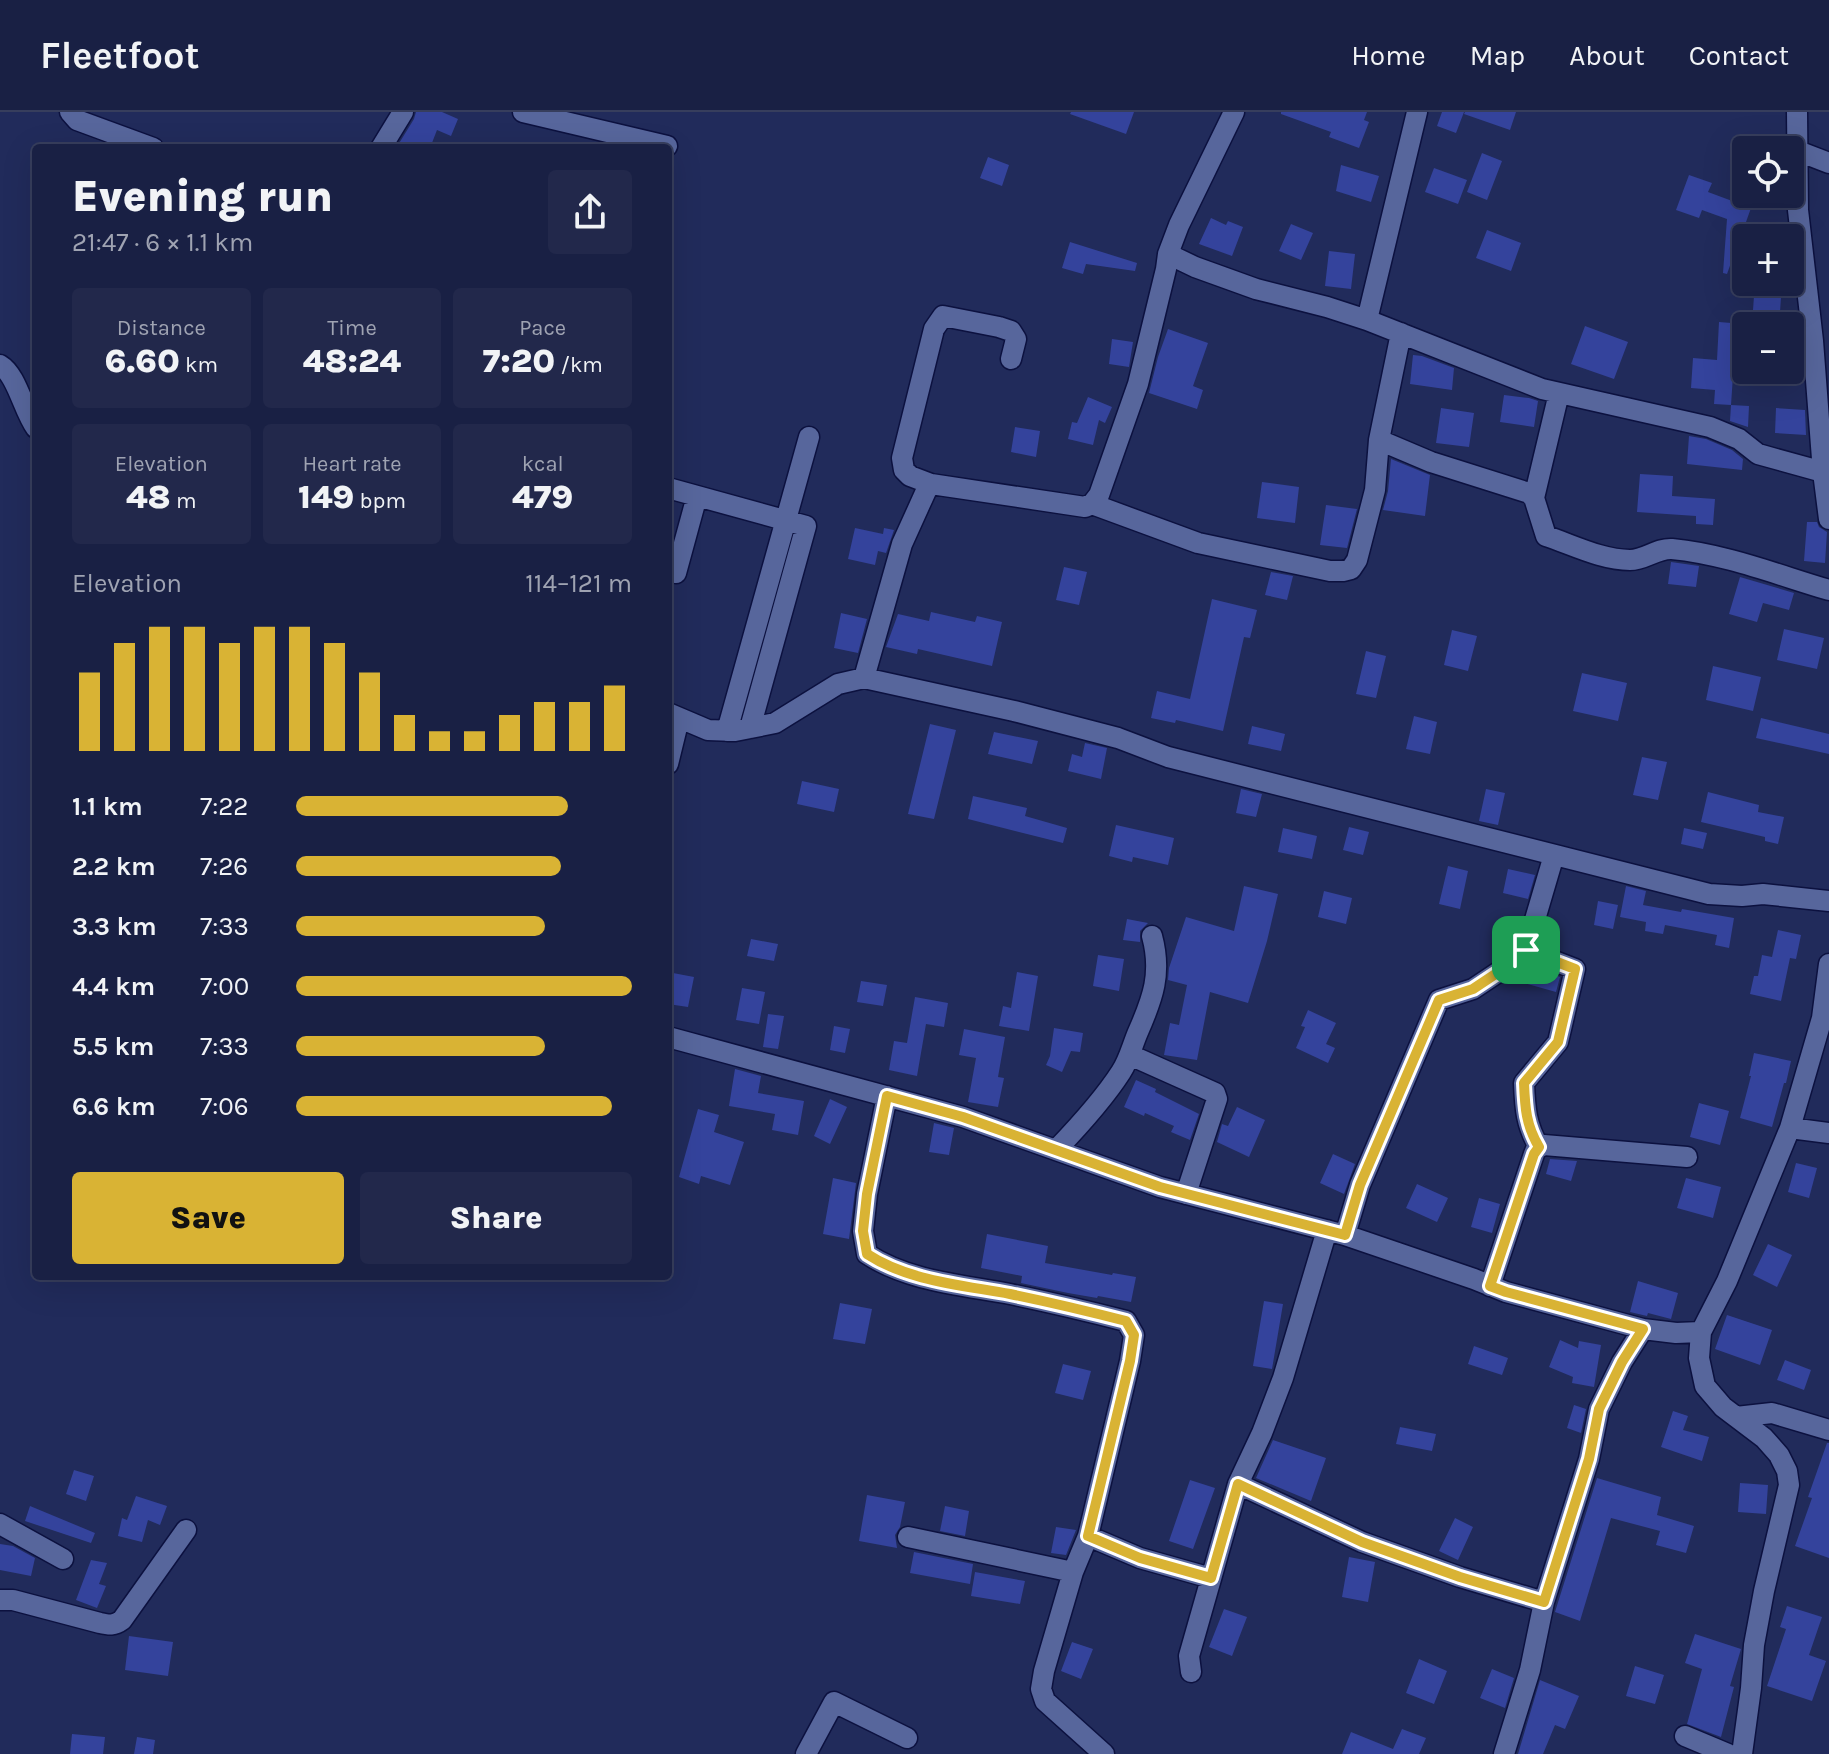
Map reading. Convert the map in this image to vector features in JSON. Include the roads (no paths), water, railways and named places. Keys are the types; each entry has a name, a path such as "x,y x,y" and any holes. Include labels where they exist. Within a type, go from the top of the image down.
{"street":[{"path":"70,112 77,120 142,144"},
{"path":"383,144 403,112"},
{"path":"523,112 659,144"},
{"path":"1011,359 1016,339 1011,331 943,316 940,319 934,329 902,458 904,470 910,476 931,484 1085,507 1092,504 1099,495 1138,384 1168,254 1234,112"},
{"path":"1367,320 1417,112"},
{"path":"1797,112 1798,136"},
{"path":"1804,153 1829,163"},
{"path":"1798,208 1829,519"},
{"path":"1168,254 1256,289 1367,320 1542,389 1710,427 1739,439 1758,454 1823,472"},
{"path":"1092,504 1198,543 1330,571 1351,569 1357,560 1375,490 1379,440 1401,333"},
{"path":"0,365 8,369 32,420"},
{"path":"1534,498 1559,393"},
{"path":"727,731 809,437"},
{"path":"1379,440 1431,462 1529,493 1534,498 1546,536 1613,558 1634,560 1669,549 1733,561 1829,590"},
{"path":"864,678 902,544 931,484"},
{"path":"672,489 806,526 750,728"},
{"path":"676,573 697,496"},
{"path":"674,716 708,730 735,731 775,723 838,684 864,678 1014,711 1118,738 1168,757 1709,894 1763,894 1829,901"},
{"path":"1191,1672 1189,1656 1238,1484 1262,1433 1336,1233 1360,1185 1439,1000 1473,989 1526,950 1554,855"},
{"path":"1057,1149 1106,1093 1130,1055 1149,1007 1157,976 1157,955 1152,936"},
{"path":"1526,950 1575,969 1558,1042 1524,1083 1530,1131 1539,1147"},
{"path":"1742,1754 1754,1645 1789,1485 1787,1471 1779,1455 1764,1438 1723,1407 1705,1386 1699,1358 1701,1332 1727,1281 1790,1128 1822,1018 1829,964"},
{"path":"672,1038 963,1117 1160,1187 1336,1233 1506,1292 1643,1329 1701,1332"},
{"path":"1130,1055 1215,1093 1217,1099 1186,1194"},
{"path":"887,1096 867,1194 863,1231 867,1254 885,1266 925,1278 1051,1302 1126,1321 1134,1335 1088,1536 1073,1572 1041,1689 1045,1701 1104,1754"},
{"path":"1790,1128 1829,1133"},
{"path":"1490,1286 1539,1147 1687,1157"},
{"path":"1504,1754 1530,1670 1544,1602 1589,1459 1599,1409 1622,1362 1643,1329"},
{"path":"1736,1417 1772,1413 1829,1430"},
{"path":"1238,1484 1362,1542 1460,1577 1544,1602"},
{"path":"0,1524 63,1559"},
{"path":"0,1600 13,1600 100,1623 117,1624 186,1530"},
{"path":"1088,1536 1140,1558 1211,1578"},
{"path":"908,1537 1073,1572"},
{"path":"806,1754 834,1702 907,1738"},
{"path":"1685,1736 1728,1754"}]}
